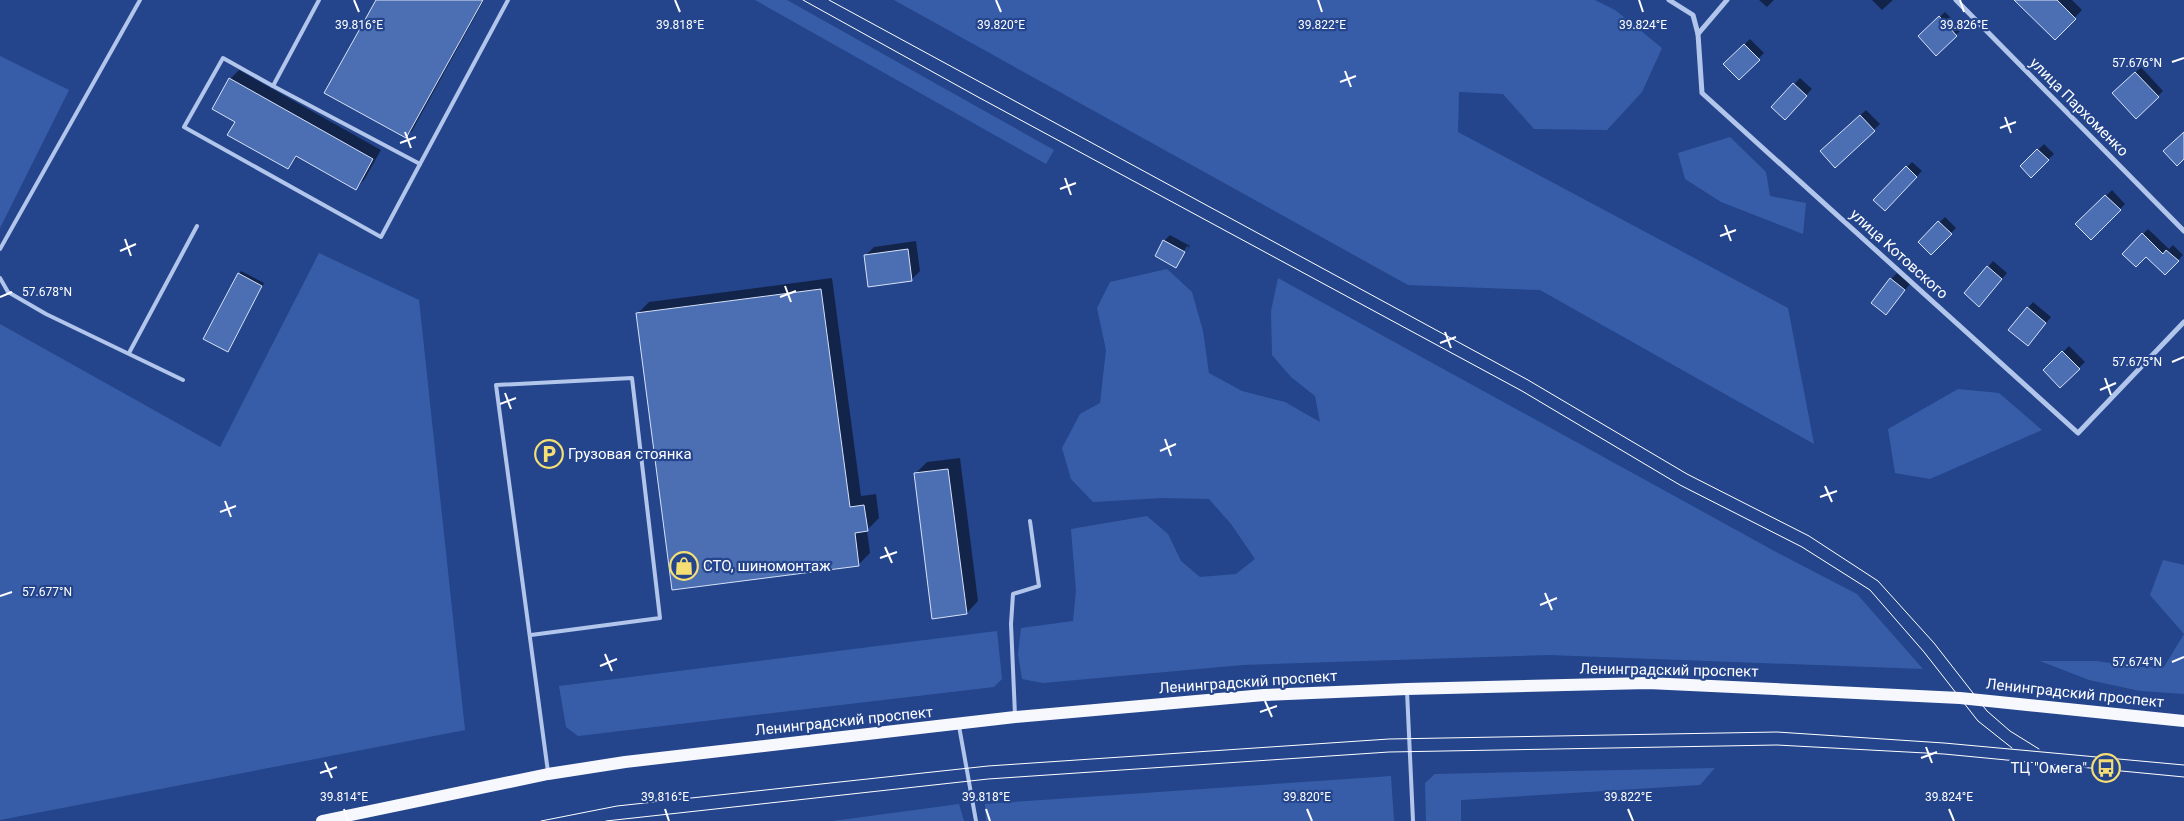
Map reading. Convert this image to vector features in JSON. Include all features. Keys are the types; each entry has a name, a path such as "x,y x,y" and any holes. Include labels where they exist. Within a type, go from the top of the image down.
{"main road":[{"name":"Ленинградский проспект","path":"322,821 548,774 625,762 1015,717 1264,695 1407,689 1648,683 1960,698 2184,721"}],"street":[{"path":"1669,0 1693,15 1698,34"},
{"path":"1698,34 1727,0"},
{"name":"улица Пархоменко","path":"1956,0 2184,231"},
{"name":"улица Котовского","path":"1698,34 1702,93 2078,433 2184,322"}],"lane":[{"path":"0,249 140,0"},
{"path":"273,86 320,0"},
{"path":"420,164 223,58 184,127 381,236 420,164 508,0"},
{"path":"129,353 197,226"},
{"path":"0,278 8,292 46,314 184,380"},
{"path":"531,634 660,618 632,378 496,385 531,634 548,774"},
{"path":"1015,717 1011,624 1013,594 1039,586 1030,520"},
{"path":"1407,689 1413,821"},
{"path":"959,724 976,821"}],"shaded area":[{"path":"755,0 787,0 1054,150 1046,164"},
{"path":"894,0 1595,0 1615,10 1662,48 1642,92 1607,130 1534,129 1503,94 1459,92 1458,132 1788,308 1814,444 1540,290 1408,285"},
{"path":"0,56 69,90 0,228"},
{"path":"1730,137 1766,172 1770,196 1806,203 1803,234 1721,202 1685,179 1678,153"},
{"path":"319,253 419,300 465,730 0,820 0,324 220,447"},
{"path":"1167,269 1192,292 1203,331 1209,373 1242,391 1285,402 1320,422 1315,396 1291,377 1272,355 1271,311 1278,278 1778,553 1857,594 1923,669 1549,655 1243,665 1043,683 1022,679 1018,654 1021,628 1073,621 1076,591 1071,529 1147,516 1168,534 1181,561 1200,577 1236,574 1255,559 1231,524 1209,499 1162,498 1093,502 1071,479 1062,448 1080,414 1100,403 1106,350 1097,308 1110,282"},
{"path":"1958,389 1999,393 2042,430 1930,479 1895,473 1888,429"},
{"path":"2163,560 2184,565 2184,634 2150,595"},
{"path":"997,631 1002,679 994,687 578,736 566,727 559,686"},
{"path":"2184,634 2184,694 2140,691 2089,680 2040,661 2096,661 2140,667 2164,667"},
{"path":"1715,768 1700,785 1461,800 1461,821 1426,821 1425,783 1435,774"},
{"path":"1391,776 1394,821 986,821 985,804"},
{"path":"959,804 964,821 833,821"}],"building":[{"path":"376,0 483,0 406,138 324,93"},
{"path":"2014,0 2057,0 2076,19 2055,40"},
{"path":"1939,16 1957,36 1936,56 1918,36"},
{"path":"1744,44 1760,60 1739,80 1723,64"},
{"path":"2135,72 2159,97 2136,119 2112,93"},
{"path":"229,78 373,159 356,190 296,156 288,169 227,135 235,122 212,109"},
{"path":"1793,83 1807,96 1785,120 1771,107"},
{"path":"1860,115 1875,131 1835,168 1820,151"},
{"path":"2184,132 2184,159 2177,166 2163,151"},
{"path":"2037,149 2049,160 2031,178 2020,166"},
{"path":"1906,166 1917,177 1885,211 1873,200"},
{"path":"2105,195 2121,210 2091,240 2075,224"},
{"path":"1938,221 1952,234 1931,255 1918,242"},
{"path":"2142,233 2163,254 2166,250 2179,261 2165,275 2146,257 2136,267 2122,254"},
{"path":"1163,240 1185,252 1176,268 1155,256"},
{"path":"908,249 912,281 868,287 864,255"},
{"path":"1987,266 2002,279 1979,307 1964,293"},
{"path":"238,273 262,286 228,352 203,339"},
{"path":"1890,278 1905,290 1886,315 1871,303"},
{"path":"821,289 850,507 864,505 868,531 855,533 859,566 672,590 636,313"},
{"path":"2027,307 2046,323 2028,346 2008,330"},
{"path":"2062,351 2080,369 2060,388 2043,370"},
{"path":"948,469 967,614 932,619 914,473"}],"tram line":[{"path":"803,0 978,97 1522,391 1680,485 1802,547 1870,590 1924,652 1978,721 2012,748"},
{"path":"829,0 1528,380 1687,474 1809,536 1878,581 1934,643 1987,711 2010,731 2039,749"},
{"path":"541,821 617,806 988,766 1389,739 1777,732 1944,743 2184,765"},
{"path":"606,821 988,779 1389,752 1777,745 1944,754 2184,777"}],"place":[{"name":"Грузовая стоянка","path":"549,454"},
{"name":"СТО, шиномонтаж","path":"684,566"},
{"name":"ТЦ \"Омега\"","path":"2106,768"}]}
